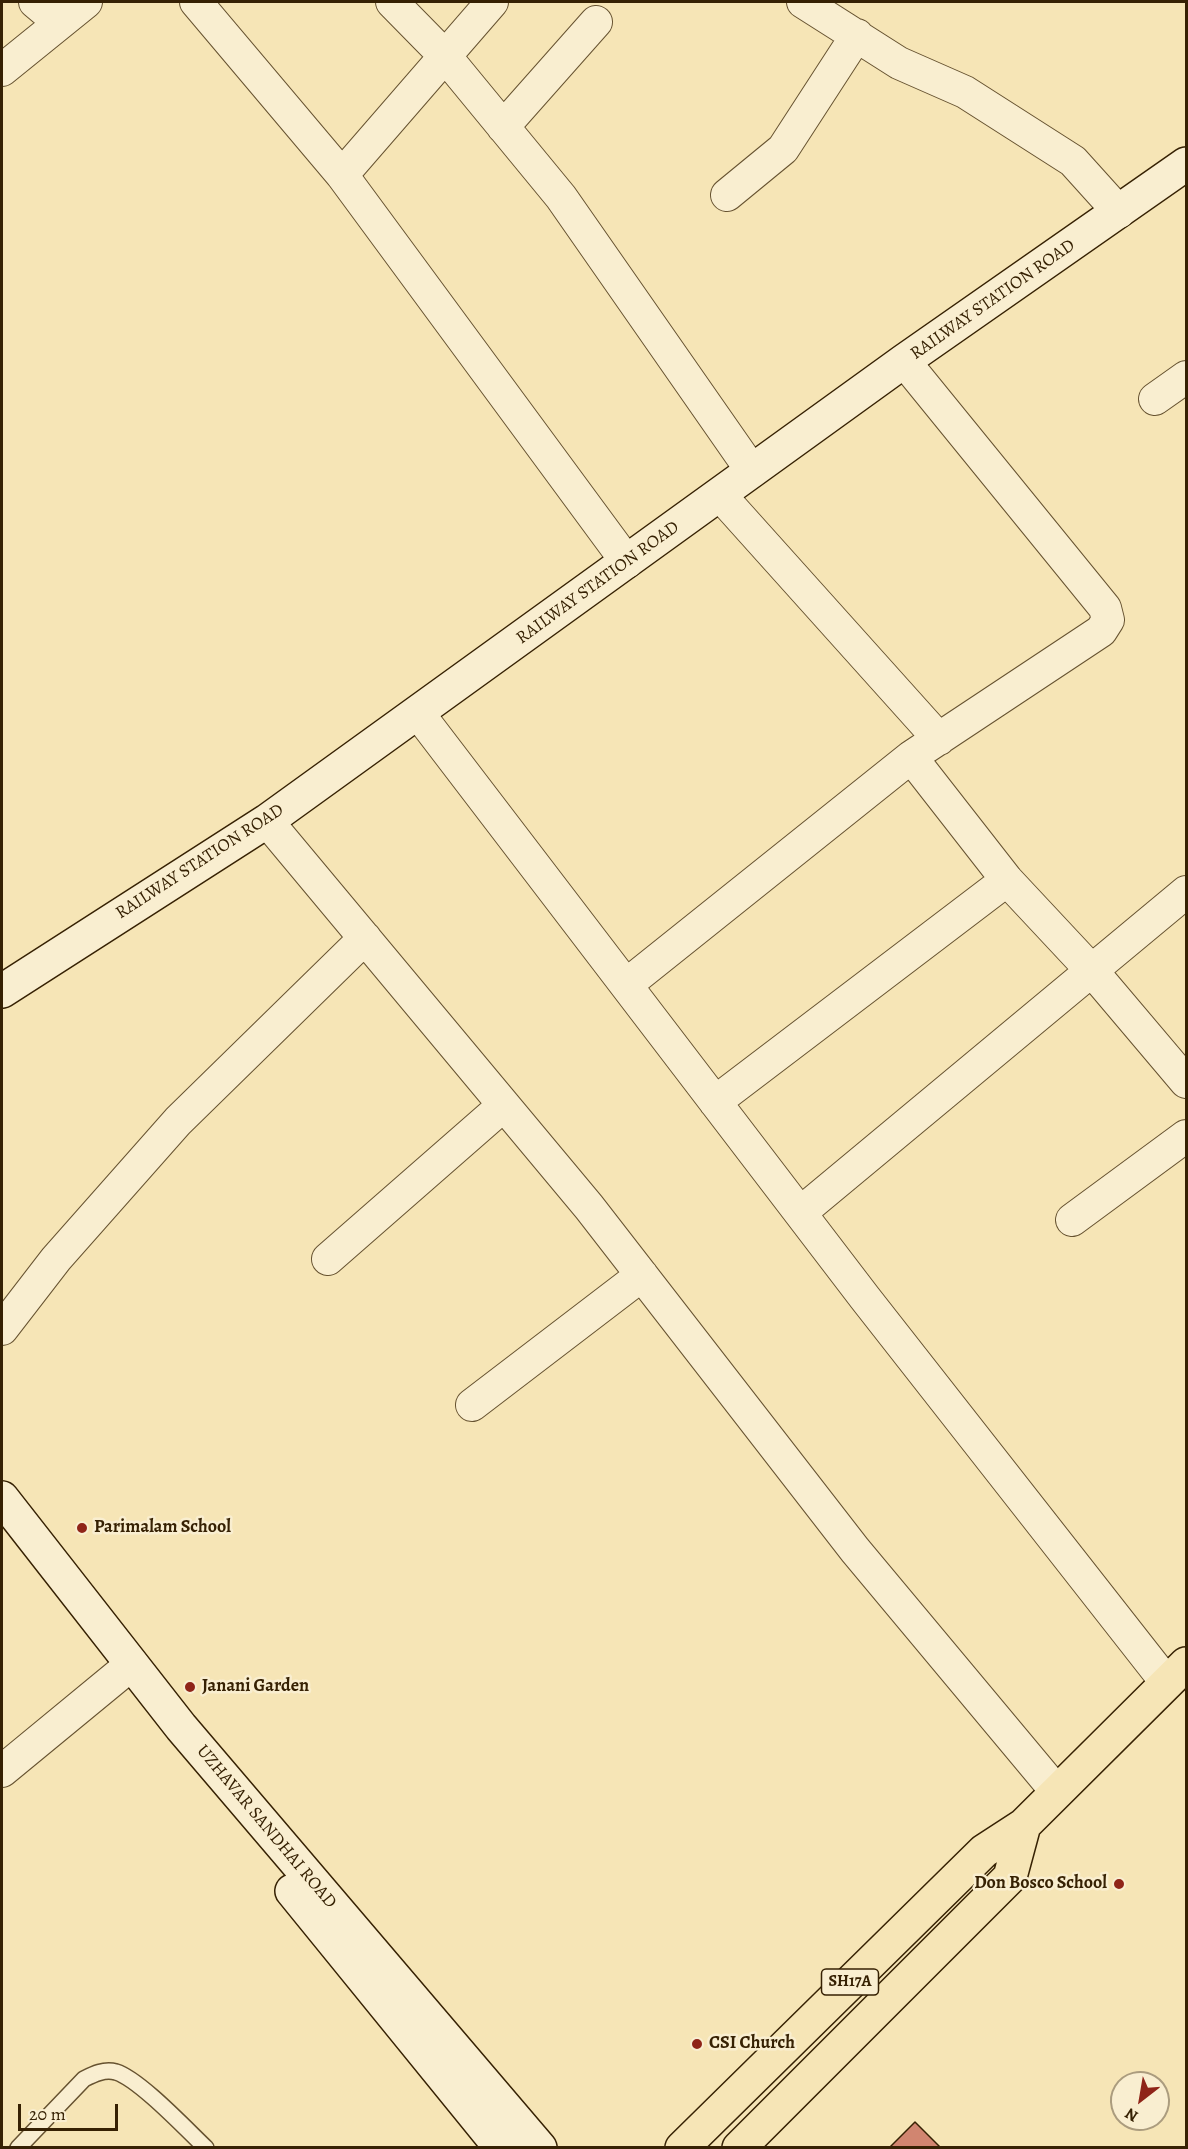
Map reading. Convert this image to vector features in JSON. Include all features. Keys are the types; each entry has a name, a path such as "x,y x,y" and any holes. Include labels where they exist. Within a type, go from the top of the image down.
{"main road":[{"name":"RAILWAY STATION ROAD","path":"2,991 267,821 904,361 1186,164"},
{"name":"UZHAVAR SANDHAI ROAD","path":"2,1498 124,1671 181,1727 540,2148"},
{"path":"2,1534 124,1671 501,2148"},
{"name":"SH17A","path":"682,2148 984,1851 1024,1825 1177,1674"},
{"name":"SH17A","path":"739,2148 1010,1877 1024,1825"}],"street":[{"path":"35,2 60,23"},
{"path":"2,70 86,2"},
{"path":"196,2 342,175 627,562"},
{"path":"393,2 445,56 561,197 752,471"},
{"path":"342,175 492,2"},
{"path":"803,2 899,63 964,93 1073,162 1119,212"},
{"path":"503,128 596,22"},
{"path":"727,195 783,149 857,35"},
{"path":"626,985 911,757 1101,631 1108,620 1105,608 904,361"},
{"path":"1155,399 1186,376"},
{"path":"720,495 939,739"},
{"path":"418,713 800,1213 1177,1674"},
{"path":"911,757 1007,880 1093,972 1186,1082"},
{"path":"267,821 504,1105 642,1275 855,1550 1057,1792"},
{"path":"715,1102 1007,880"},
{"path":"800,1213 1093,972 1186,892"},
{"path":"2,1329 56,1259 178,1121 365,938"},
{"path":"328,1259 504,1105"},
{"path":"1072,1220 1186,1136"},
{"path":"471,1405 642,1275"},
{"path":"2,1771 124,1671"}],"lane":[{"path":"18,2148 84,2079 98,2072 115,2072 135,2082 206,2148"}],"building":[{"path":"915,2122 941,2148 889,2148"}],"place":[{"name":"Parimalam School","path":"82,1528"},
{"name":"Janani Garden","path":"190,1687"},
{"name":"Don Bosco School","path":"1119,1884"},
{"name":"CSI Church","path":"697,2044"}]}
